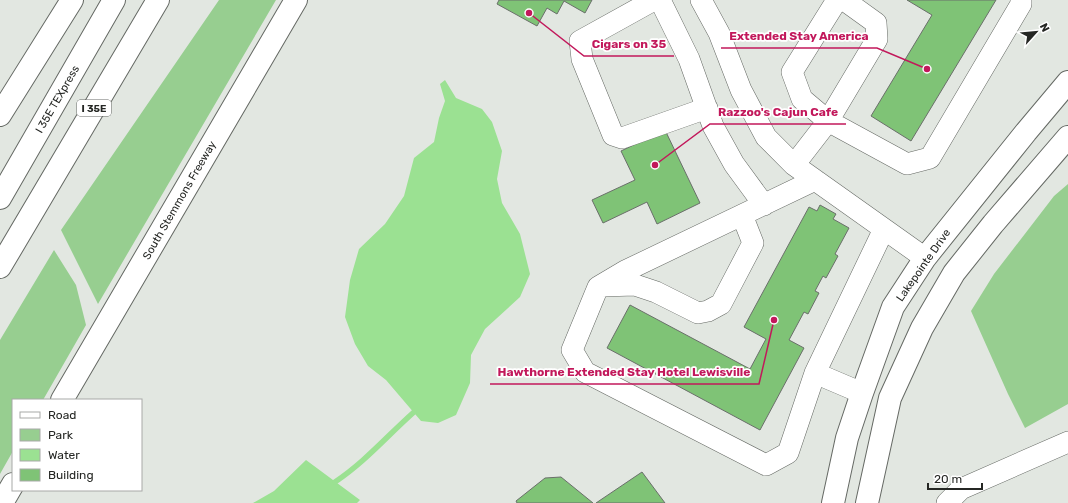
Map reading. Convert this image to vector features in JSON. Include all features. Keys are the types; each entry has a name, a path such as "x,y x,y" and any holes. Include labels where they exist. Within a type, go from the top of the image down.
{"main road":[{"path":"0,116 72,0"},
{"name":"I 35E TEXpress","path":"0,198 114,0"},
{"name":"I 35E","path":"0,267 158,0"},
{"path":"146,21 163,0"},
{"name":"South Stemmons Freeway","path":"63,399 296,0"},
{"name":"Lakepointe Drive","path":"833,503 847,438 893,307 925,258 1068,82"},
{"path":"871,502 890,398 922,328 954,273 993,224 1068,137"},
{"path":"925,258 954,273"},
{"path":"2,503 12,486"}],"lane":[{"path":"654,0 580,41 582,59 613,135 622,138 707,108"},
{"path":"660,0 689,59 714,126 734,164 764,204"},
{"path":"701,0 719,34 741,90 766,137 794,165 925,258"},
{"path":"837,0 792,72 802,99 828,122 907,164 930,158 1021,4 1021,0"},
{"path":"794,165 828,122 877,39 876,23 844,0"},
{"path":"815,180 625,271 598,286 572,350 585,372 766,465 788,453 814,373 884,228"},
{"path":"598,286 635,285 656,292 698,313 708,312 721,304 753,243 742,215"},
{"path":"814,373 862,393"},
{"path":"947,503 961,489 1068,442"}],"green space":[{"path":"219,0 276,0 98,304 61,230"},
{"path":"1068,184 1068,404 1025,428 971,311 994,274 1054,196"},
{"path":"54,250 76,285 86,325 44,399 12,399 12,453 0,474 0,340"}],"water":[{"path":"445,80 456,98 482,109 492,122 502,151 497,179 502,203 520,234 530,274 520,297 485,329 471,355 470,383 456,415 438,423 421,421 386,380 368,366 355,344 345,317 350,280 359,249 385,224 404,196 414,158 434,142 439,118 445,101 440,84"},
{"path":"306,460 360,500 357,503 253,503 274,491"}],"building":[{"path":"499,0 592,0 585,13 564,1 557,14 547,8 537,26 497,4"},
{"path":"907,0 996,0 911,141 871,116 932,15"},
{"path":"665,130 700,203 657,224 647,202 603,223 592,200 635,180 621,151"},
{"path":"820,205 836,214 833,219 849,228 835,254 838,256 826,278 823,276 815,291 819,293 808,314 804,312 789,340 804,348 760,430 607,348 630,305 750,369 766,339 744,327 809,207 817,211"},
{"path":"642,472 665,503 596,503"},
{"path":"561,477 593,503 517,503 516,501 545,478"}],"waterway":[{"path":"335,482 366,457 414,412"}],"place":[{"name":"Cigars on 35","path":"529,13"},
{"name":"Extended Stay America","path":"927,69"},
{"name":"Razzoo's Cajun Cafe","path":"655,165"},
{"name":"Hawthorne Extended Stay Hotel Lewisville","path":"774,320"}]}
